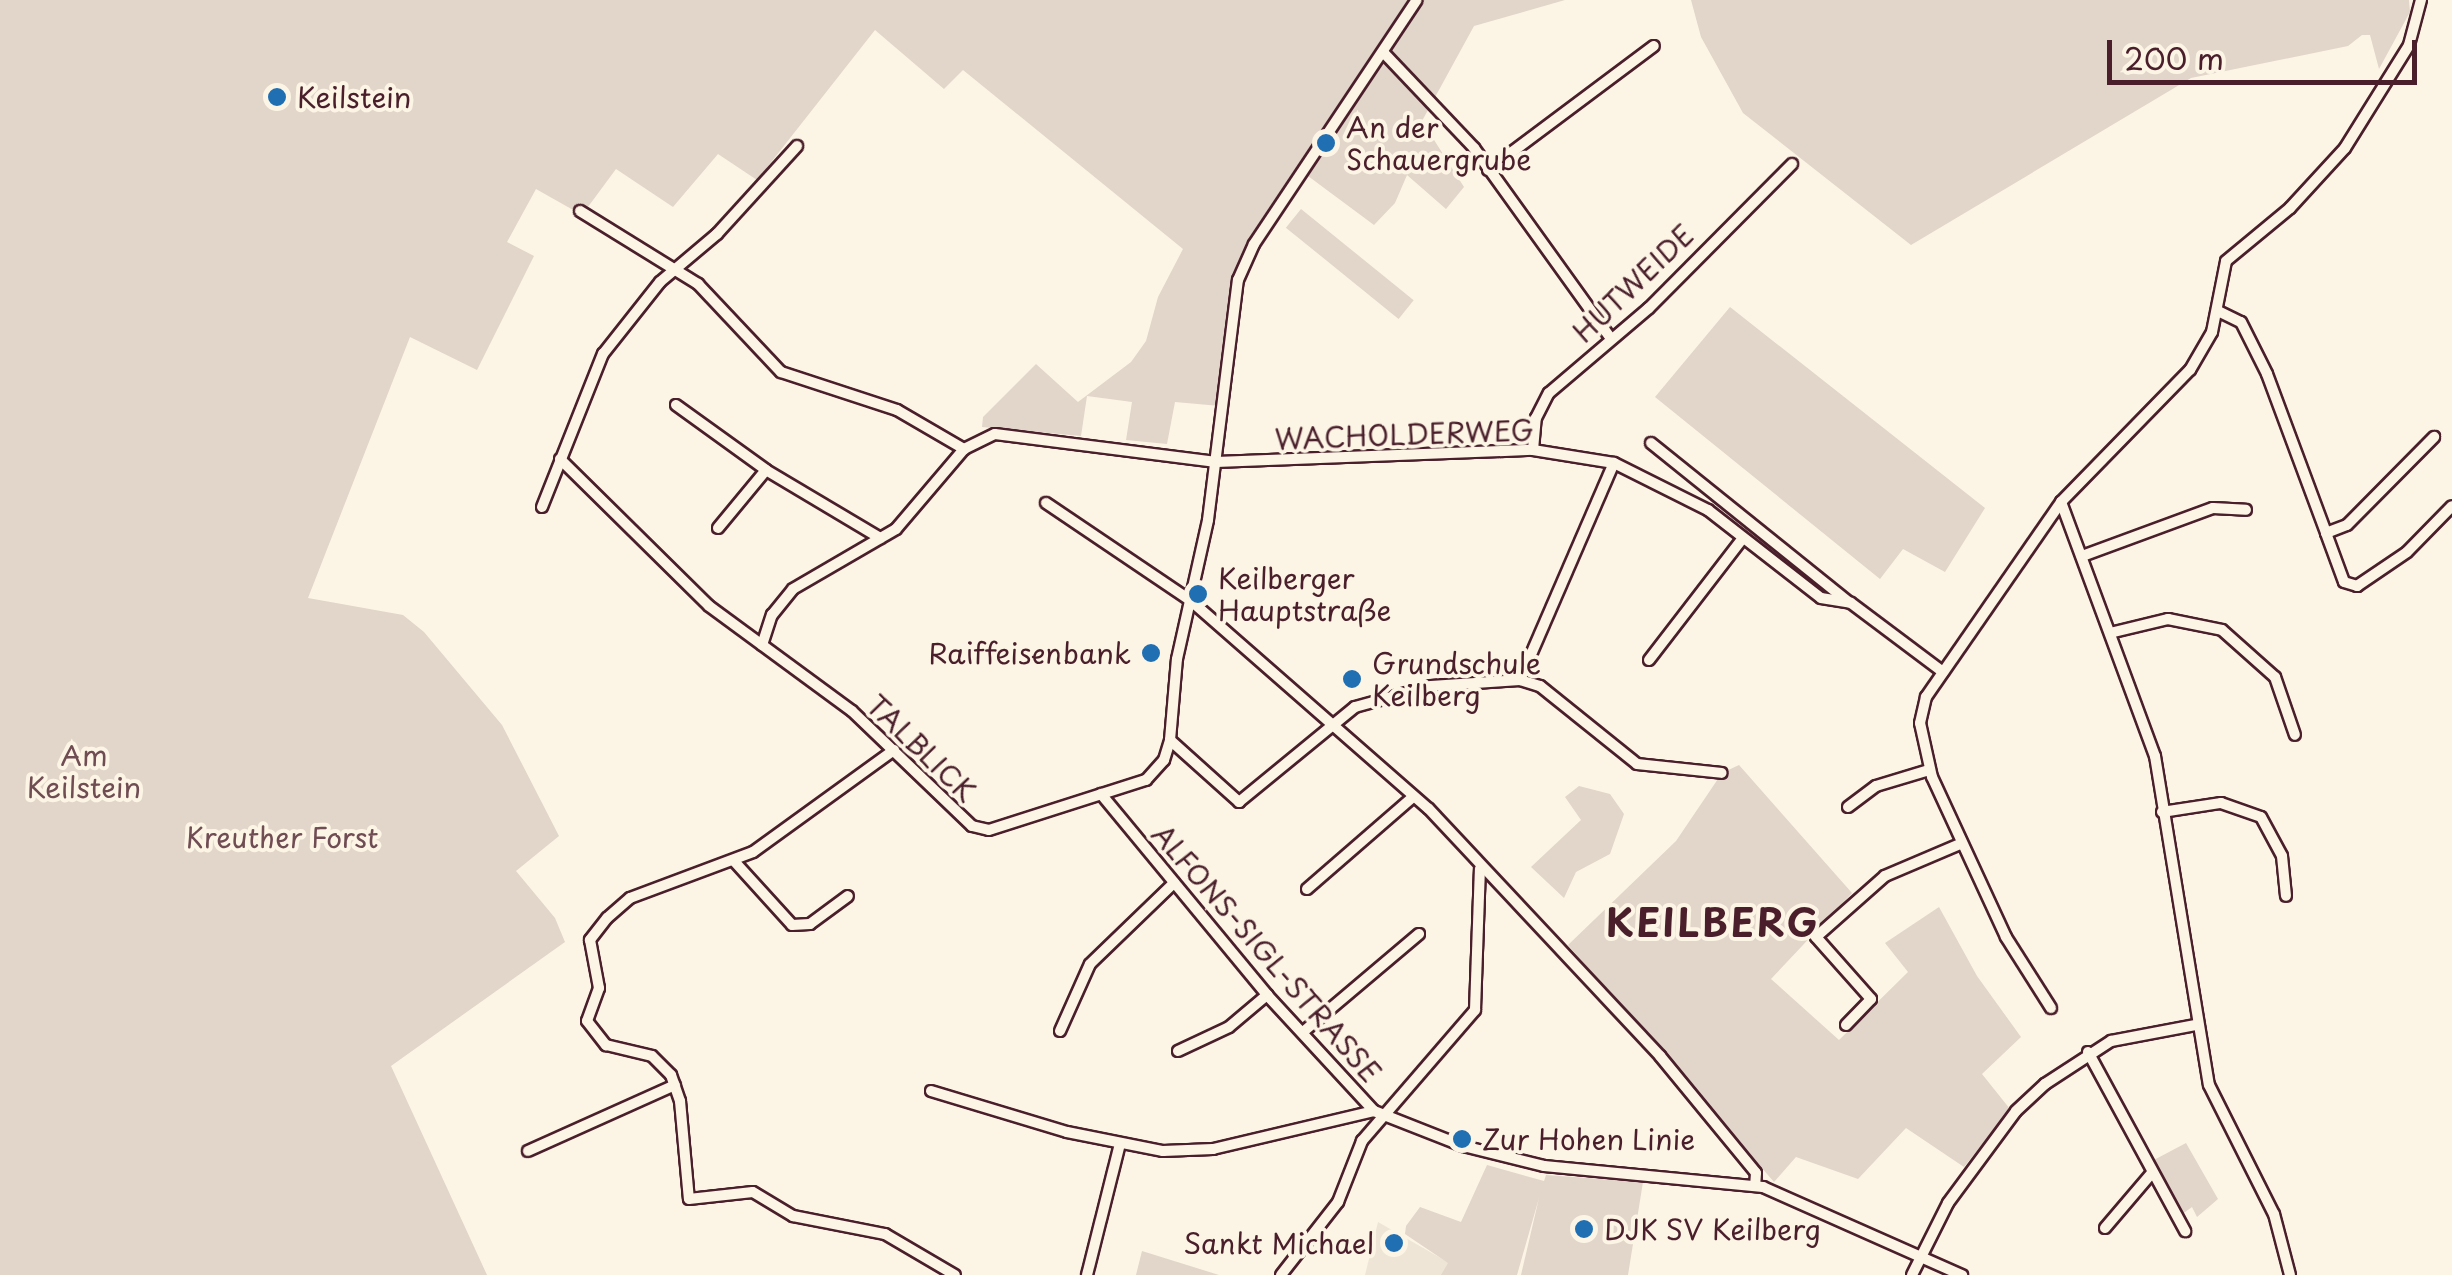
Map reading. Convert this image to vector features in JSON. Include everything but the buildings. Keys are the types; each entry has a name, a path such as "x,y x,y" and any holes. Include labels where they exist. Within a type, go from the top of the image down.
{"street":[{"name":"TALBLICK","path":"560,459 678,579 834,696 894,750 957,816 982,829 1101,794 1158,772 1170,740 1190,600 1216,462 1238,280 1254,244 1418,0"},
{"path":"2051,1008 2006,937 1929,770 1920,723 1926,697 2062,502 2190,370 2218,311 2226,261 2290,208 2345,148 2409,45 2421,0"},
{"path":"1488,170 1654,46"},
{"path":"1383,52 1446,116 1609,336"},
{"path":"542,508 603,354 676,268 798,146"},
{"name":"HUTWEIDE","path":"1533,450 1536,418 1548,393 1609,336 1649,308 1792,164"},
{"path":"580,211 676,268 781,372 897,410 964,449 911,515 880,538 793,589 772,615 762,645"},
{"path":"2218,311 2241,322 2267,374 2344,582 2357,586 2408,552 2452,506"},
{"path":"676,405 766,470 880,538"},
{"name":"WACHOLDERWEG","path":"964,449 995,434 1216,462 1533,450 1614,463 1671,487 1821,598 1850,603"},
{"path":"2326,533 2347,525 2434,437"},
{"name":"WACHOLDERWEG","path":"1651,444 1943,672"},
{"path":"1520,680 1614,463"},
{"path":"718,528 766,470"},
{"path":"2062,502 2114,632 2155,756 2196,1025 2210,1086 2274,1214 2290,1275"},
{"path":"1046,503 1190,600 1413,796 1668,1065 1756,1173 1759,1186 1962,1275"},
{"path":"2085,555 2213,508 2246,510"},
{"path":"1649,660 1743,538"},
{"path":"2114,632 2168,619 2222,630 2275,677 2295,735"},
{"path":"1170,740 1239,802 1355,707 1431,686 1520,680 1540,686 1636,764 1722,773"},
{"path":"894,750 734,860 630,898 590,940 599,988 586,1021 596,1038 652,1056 675,1086 689,1199 753,1192 793,1216 886,1234 954,1275"},
{"path":"1848,807 1876,786 1929,770"},
{"name":"ALFONS-SIGL-STRASSE","path":"1101,794 1267,995 1380,1112 1462,1146 1544,1166 1759,1186"},
{"path":"1307,889 1413,796"},
{"path":"2162,812 2221,803 2261,816 2282,856 2286,896"},
{"path":"1846,1025 1871,999 1816,937 1885,876 1960,844"},
{"path":"734,860 792,925 810,924 848,896"},
{"path":"1281,1275 1338,1202 1362,1141 1380,1112 1474,1010 1480,869"},
{"path":"1060,1030 1090,964 1174,883"},
{"path":"1303,1032 1419,934"},
{"path":"1178,1050 1230,1027 1267,995"},
{"path":"1912,1275 1948,1202 2016,1111 2088,1052 2146,1031 2196,1025"},
{"path":"2088,1052 2185,1231"},
{"path":"528,1151 675,1086"},
{"path":"931,1091 1120,1144 1163,1151 1213,1149 1380,1112"},
{"path":"1087,1275 1120,1144"},
{"path":"2105,1228 2151,1174"}],"shaded area":[{"name":"Sankt Michael","path":"1378,1222 1451,1264 1444,1275 1365,1275"}],"green space":[{"path":"0,0 1565,0 1474,26 1422,121 1464,187 1446,209 1407,175 1395,203 1374,225 1308,176 1257,250 1246,282 1238,276 1220,406 1175,402 1167,444 1126,440 1132,402 1087,396 1081,436 982,427 983,417 1036,364 1078,402 1131,362 1146,341 1158,297 1183,249 963,70 944,89 875,30 757,180 718,154 673,207 616,169 582,215 536,189 507,242 534,256 477,370 410,337 308,598 403,615 424,632 502,725 559,836 516,871 555,918 565,942 391,1066 487,1275 0,1275"},
{"path":"1691,0 2409,0 2410,12 2379,69 2370,35 2362,35 2348,46 2191,78 1911,245 1743,113 1701,37"},
{"path":"1301,209 1414,300 1399,319 1286,228"},
{"path":"1730,307 1985,508 1945,572 1903,549 1880,579 1655,397"},
{"path":"1739,765 1852,893 1771,979 1839,1040 1908,972 1885,943 1939,907 1977,976 2021,1037 1982,1074 2010,1109 1964,1167 1906,1128 1858,1179 1796,1157 1774,1182 1568,945 1676,841 1722,773"},
{"path":"1579,786 1610,794 1624,814 1610,854 1576,872 1564,898 1531,867 1581,820 1565,797"},
{"path":"2186,1143 2218,1199 2197,1217 2192,1207 2181,1215 2152,1161"},
{"path":"1487,1165 1544,1181 1546,1175 1643,1182 1628,1275 1521,1275 1539,1198 1517,1275 1441,1275 1448,1263 1405,1234 1406,1226 1420,1207 1461,1222"},
{"path":"1142,1251 1219,1275 1136,1275"}],"place":[{"name":"Keilstein","path":"277,97"},
{"name":"An der Schauergrube","path":"1326,143"},
{"name":"Keilberger Hauptstraße","path":"1198,594"},
{"name":"Raiffeisenbank","path":"1151,653"},
{"name":"Grundschule Keilberg","path":"1352,679"},
{"name":"Zur Hohen Linie","path":"1462,1139"},
{"name":"DJK SV Keilberg","path":"1584,1229"},
{"name":"Sankt Michael","path":"1394,1243"}],"district":[{"name":"KEILBERG","path":"1713,922"}],"park label":[{"name":"Am Keilstein","path":"84,771"},
{"name":"Kreuther Forst","path":"282,837"}]}
